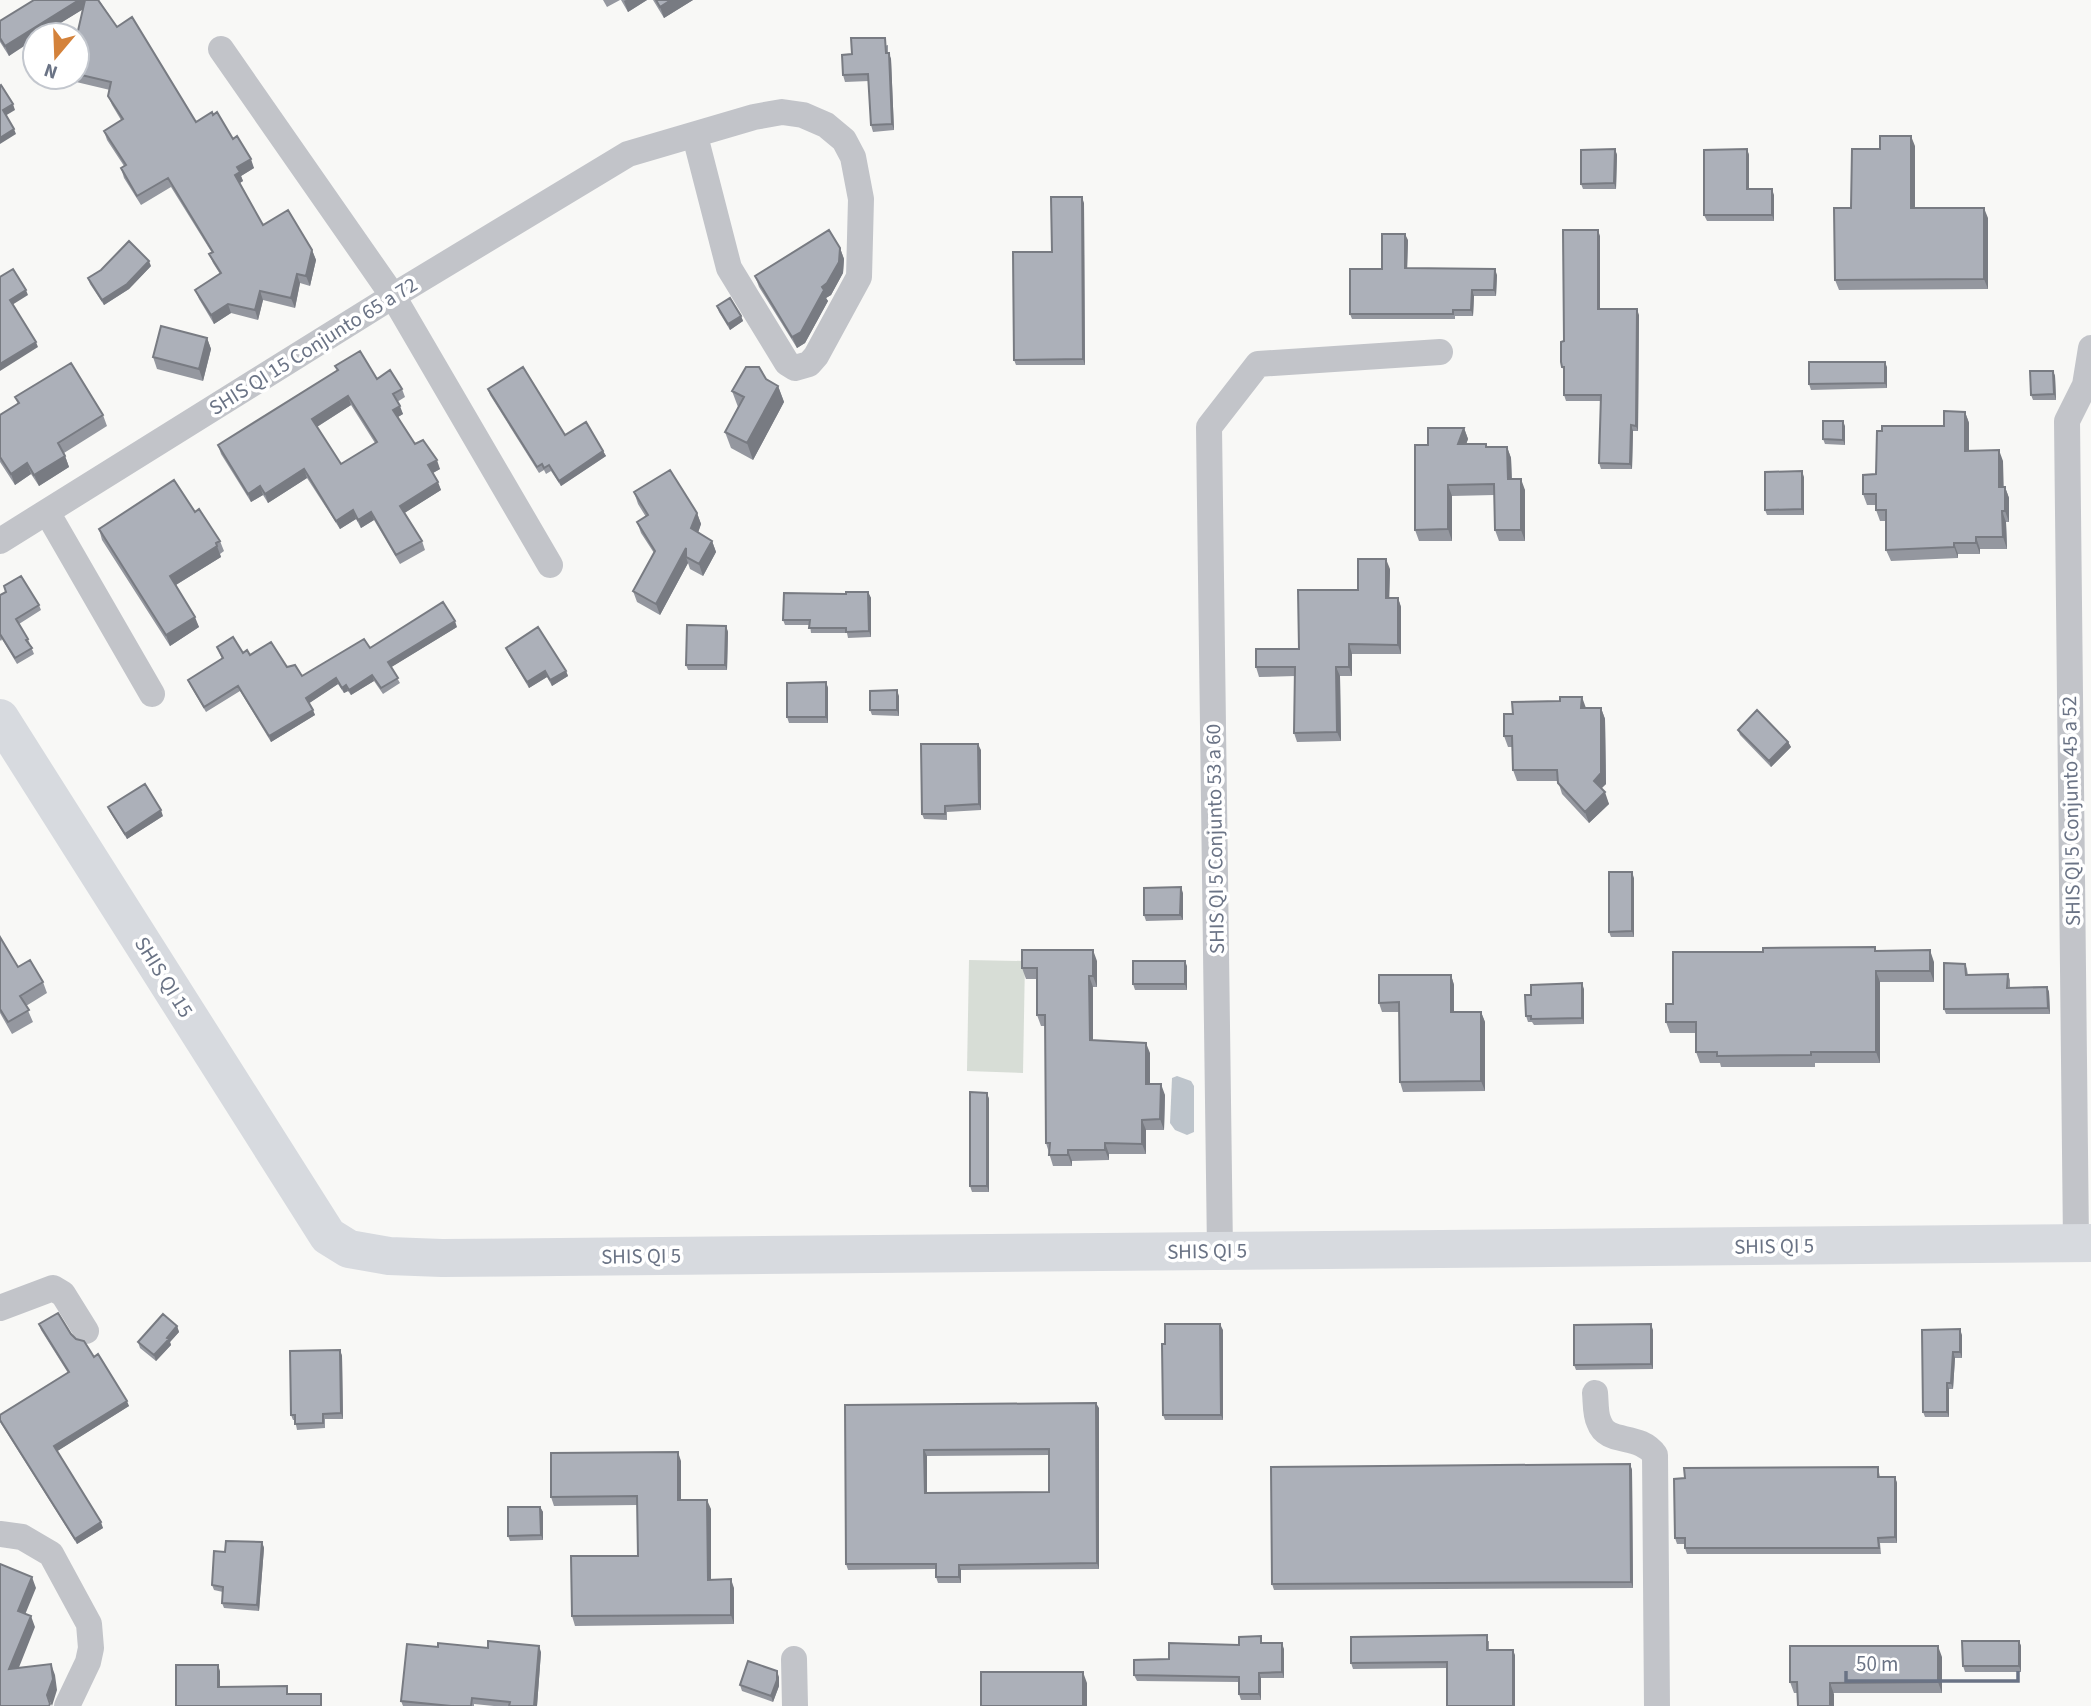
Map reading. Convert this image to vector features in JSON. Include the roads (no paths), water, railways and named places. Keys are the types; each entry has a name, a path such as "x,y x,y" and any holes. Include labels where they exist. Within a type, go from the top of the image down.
{"street":[{"path":"221,49 393,296 550,565"},
{"name":"SHIS QI 15 Conjunto 65 a 72","path":"0,541 393,296 628,154 754,117 782,112 803,115 826,125 844,140 853,157 861,199 860,270 855,287 809,364 795,368 787,363 729,268 695,136"},
{"name":"SHIS QI 5 Conjunto 45 a 52","path":"2083,1243 2067,421 2085,385 2091,348"},
{"name":"SHIS QI 5 Conjunto 53 a 60","path":"1220,1251 1209,426 1258,364 1440,352"},
{"path":"47,512 152,694"},
{"name":"SHIS QI 15","path":"0,718 328,1236"},
{"name":"SHIS QI 5","path":"328,1236 349,1249 389,1256 442,1258 2083,1243"},
{"path":"0,1308 53,1288 63,1294 86,1331"},
{"path":"1595,1393 1599,1423 1607,1433 1649,1447 1655,1455 1657,1706"},
{"path":"0,1534 22,1537 51,1554 89,1624 91,1648 88,1662 67,1706"},
{"path":"794,1659 795,1706"}]}
